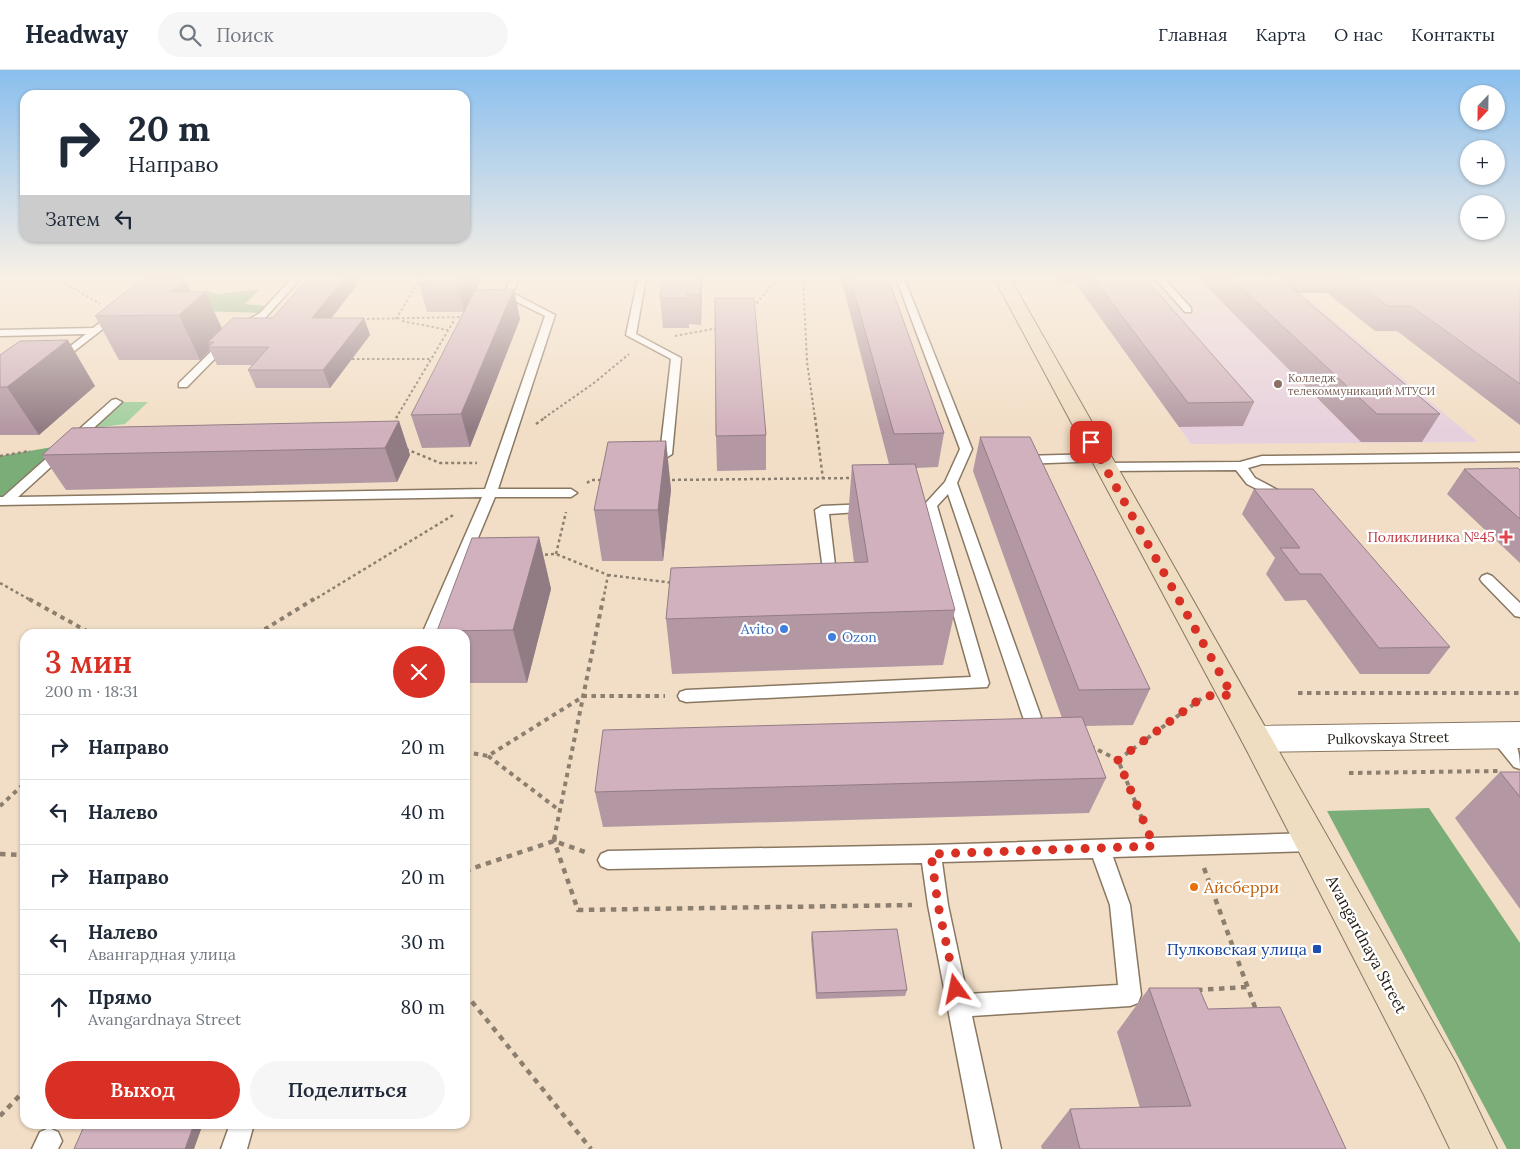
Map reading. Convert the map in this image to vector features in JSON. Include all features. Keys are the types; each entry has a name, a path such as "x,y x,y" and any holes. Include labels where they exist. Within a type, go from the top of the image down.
{"main road":[{"path":"1029,328 1102,463"},
{"name":"Avangardnaya Street","path":"1102,463 1257,739 1440,1079 1474,1149"}],"street":[{"name":"Pulkovskaya Street","path":"1257,739 1509,735"}],"lane":[{"path":"52,366 99,328"},
{"path":"183,385 240,328"},
{"path":"432,629 490,493 546,328"},
{"path":"633,328 632,335 676,358 666,454"},
{"path":"686,696 981,683 925,506 951,483 966,449 919,328"},
{"path":"0,333 96,331"},
{"path":"3,502 116,402"},
{"path":"1005,460 1240,466 1262,460 1520,456"},
{"path":"958,468 976,463"},
{"path":"1240,466 1252,481 1294,504"},
{"path":"951,483 1032,716"},
{"path":"3,502 570,493"},
{"path":"820,583 830,583 822,510 881,508"},
{"path":"1487,579 1520,612"},
{"path":"1509,735 1520,762"},
{"path":"608,860 931,854 1312,842"},
{"path":"960,1006 1130,995 1120,905 1100,848"},
{"path":"931,854 938,905 988,1149"},
{"path":"234,1149 240,1129"}],"path":[{"path":"398,427 395,420 448,330 440,328"},
{"path":"535,425 594,383 644,342 714,328"},
{"path":"805,328 806,362 823,479"},
{"path":"352,359 432,359"},
{"path":"404,442 407,450"},
{"path":"398,448 440,463 501,463"},
{"path":"660,480 860,478"},
{"path":"556,554 570,493 591,480 611,480"},
{"path":"265,629 490,493"},
{"path":"537,555 556,554 608,575 675,583"},
{"path":"584,696 608,575"},
{"path":"0,583 83,629"},
{"path":"1298,693 1520,693"},
{"path":"1118,760 1204,696 1232,695"},
{"path":"488,756 584,696 686,696"},
{"path":"1083,743 1118,760 1154,846"},
{"path":"470,753 488,756 559,810"},
{"path":"1348,772 1501,772"},
{"path":"0,806 20,788"},
{"path":"470,869 554,841 608,860"},
{"path":"1196,845 1246,987 1258,1014"},
{"path":"0,854 20,855"},
{"path":"1188,991 1246,987"},
{"path":"470,999 591,1149"},
{"path":"0,1116 20,1095"}],"shaded area":[{"name":"Колледж телекоммуникаций МТУСИ","path":"1108,328 1344,328 1478,442 1191,444"}],"green space":[{"path":"116,402 148,402 125,424 87,429"},
{"path":"70,444 0,501 0,456"},
{"path":"1429,808 1520,943 1520,1149 1507,1149 1327,811"}],"building":[{"path":"222,328 356,328 323,370 248,370 269,347 208,347 214,342 208,342"},
{"path":"455,328 497,328 461,414 411,415"},
{"path":"715,328 757,328 766,435 716,436"},
{"path":"864,328 906,328 944,433 894,434"},
{"path":"1131,328 1189,328 1254,402 1188,403"},
{"path":"1285,328 1339,328 1440,414 1377,414"},
{"path":"1442,328 1520,328 1520,384"},
{"path":"68,340 7,387 0,387 0,355 20,341"},
{"path":"399,421 385,448 42,455 72,428"},
{"path":"980,437 1030,437 1150,689 1079,690"},
{"path":"666,441 658,510 594,510 608,442"},
{"path":"915,464 955,610 666,619 671,568 868,562 852,465"},
{"path":"1518,468 1520,470 1520,519 1464,469"},
{"path":"1254,489 1313,489 1450,647 1379,648 1321,574 1300,574 1280,548 1300,548"},
{"path":"539,537 513,630 438,629 472,538"},
{"path":"1082,717 1106,778 595,792 603,730"},
{"path":"1500,772 1520,772 1520,797"},
{"path":"897,929 907,990 817,993 812,932"},
{"path":"1149,988 1199,988 1208,1009 1280,1007 1346,1149 1080,1149 1070,1109 1191,1106"},
{"path":"83,1129 192,1129 185,1149 74,1149"}],"place":[{"name":"Колледж телекоммуникаций МТУСИ","path":"1278,384"},
{"name":"Поликлиника №45","path":"1506,537"},
{"name":"Avito","path":"784,629"},
{"name":"Ozon","path":"832,637"},
{"name":"Айсберри","path":"1194,887"},
{"name":"Пулковская улица","path":"1317,949"}],"route":[{"path":"956,989 938,905 931,854 1154,846 1118,760 1204,696 1232,695 1091,442"}]}
